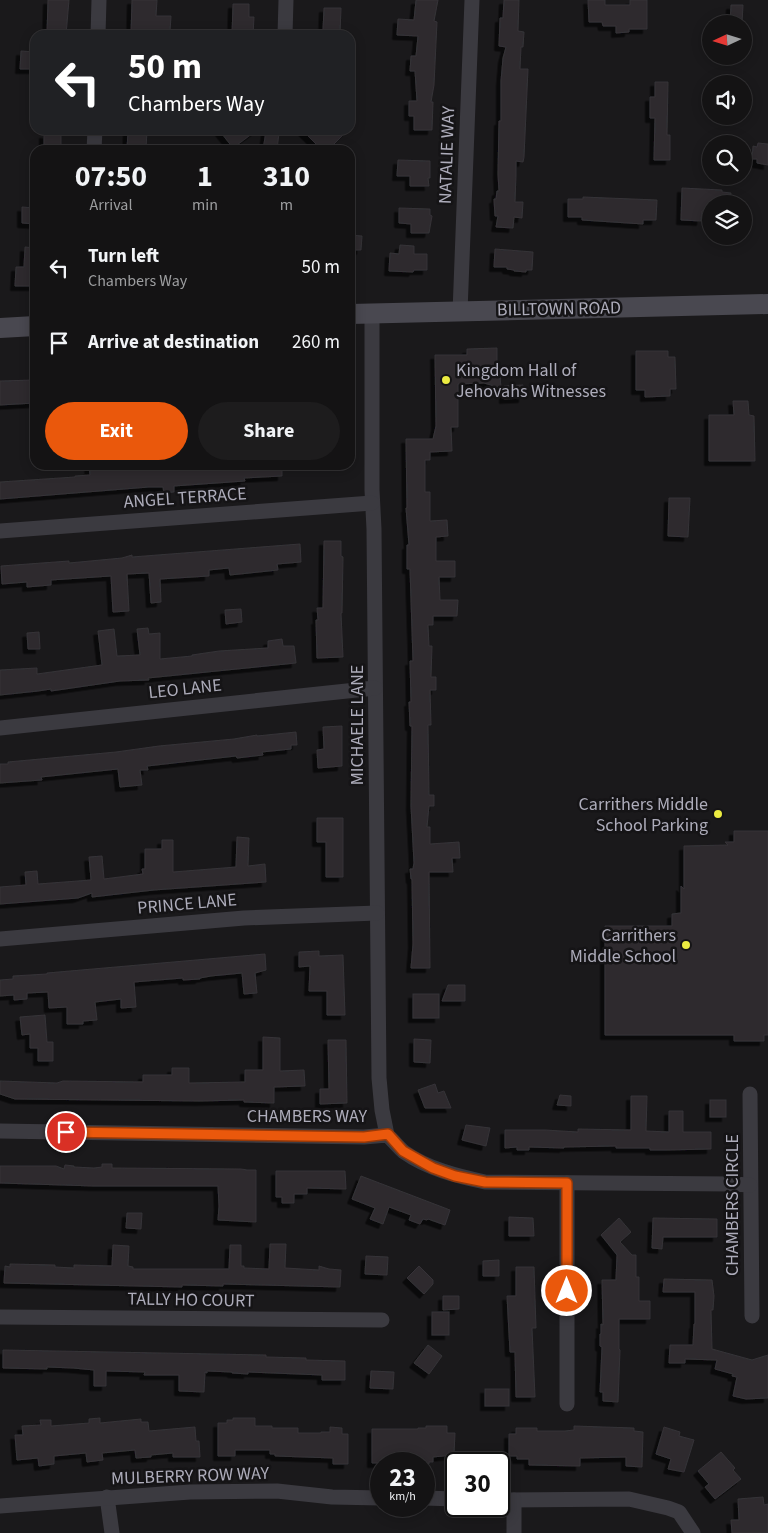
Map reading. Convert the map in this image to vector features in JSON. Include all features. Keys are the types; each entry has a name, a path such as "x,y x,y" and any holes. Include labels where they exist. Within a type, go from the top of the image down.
{"main road":[{"name":"BILLTOWN ROAD","path":"355,314 768,304"},
{"path":"0,328 30,326"}],"street":[{"path":"98,30 99,0"},
{"path":"284,30 286,0"},
{"name":"NATALIE WAY","path":"460,312 472,0"},
{"name":"MICHAELE LANE","path":"372,315 372,503 374,529 379,1078 382,1110 388,1134"},
{"name":"ANGEL TERRACE","path":"0,531 372,503"},
{"name":"LEO LANE","path":"0,728 375,688"},
{"name":"PRINCE LANE","path":"0,939 244,918 377,913"},
{"name":"CHAMBERS CIRCLE","path":"750,1094 752,1316"},
{"name":"CHAMBERS WAY","path":"0,1131 364,1137 388,1134 403,1151 433,1168 455,1176 485,1182 750,1185"},
{"path":"567,1183 567,1404"},
{"name":"TALLY HO COURT","path":"0,1317 382,1320"},
{"name":"MULBERRY ROW WAY","path":"0,1506 190,1492 278,1491 332,1497 370,1498"},
{"path":"107,1497 112,1533"},
{"path":"510,1500 629,1499 679,1512 693,1533"},
{"path":"514,1500 514,1533"}],"building":[{"path":"48,0 69,0 66,30 47,30"},
{"path":"132,0 157,0 156,16 171,16 170,30 131,30"},
{"path":"416,0 438,0 434,21 437,22 434,85 431,102 433,102 432,130 414,130 414,116 409,116 409,101 417,101 415,71 410,71 411,56 416,56 418,36 397,35 398,19 414,20"},
{"path":"504,0 519,0 518,31 524,32 520,69 528,69 524,157 523,162 516,161 515,202 523,202 522,218 514,217 513,228 496,227 498,216 495,216 494,199 496,199 497,191 499,191 499,121 501,121 501,81 506,47 499,46 500,18 503,18"},
{"path":"588,0 605,0 605,5 630,5 630,0 647,0 647,29 629,29 629,32 616,33 616,26 603,26 602,22 589,22"},
{"path":"233,4 249,4 249,17 254,17 253,30 232,30"},
{"path":"731,5 743,5 742,15 730,15"},
{"path":"324,8 341,8 340,30 323,30"},
{"path":"21,51 30,52 30,69 20,69"},
{"path":"655,82 668,82 667,135 670,135 670,160 654,160 655,118 650,118 650,97 655,97"},
{"path":"44,135 61,135 61,145 44,145"},
{"path":"128,135 147,135 146,145 127,145"},
{"path":"223,135 250,135 237,145 231,145"},
{"path":"265,135 279,135 278,145 264,145"},
{"path":"307,135 343,135 333,145 317,145"},
{"path":"758,143 768,144 768,165 757,163 757,159 752,159 753,146 757,147"},
{"path":"398,160 430,161 429,186 410,186 410,176 397,176"},
{"path":"682,188 722,190 722,192 731,193 731,195 702,195 701,221 681,220"},
{"path":"583,197 657,200 656,220 643,220 643,224 582,220 582,217 568,217 568,199 583,199"},
{"path":"22,207 30,208 30,224 22,223"},
{"path":"399,208 430,209 430,215 432,216 429,233 411,233 411,224 399,223"},
{"path":"355,235 362,236 361,250 355,250"},
{"path":"400,245 414,246 414,254 427,254 427,270 414,270 413,272 389,271 390,253 399,254"},
{"path":"25,247 30,248 30,286 15,286 16,267 24,267"},
{"path":"495,249 533,252 532,270 526,270 526,272 514,271 507,269 507,267 494,267"},
{"path":"497,348 497,376 500,375 501,388 484,383 458,384 458,427 451,427 452,451 430,452 430,460 425,460 425,492 430,492 430,521 447,520 448,536 436,537 436,561 455,561 455,577 439,577 440,600 458,600 457,616 433,616 433,625 428,625 429,646 432,646 431,677 436,677 436,690 430,690 431,725 428,725 429,795 434,795 434,806 429,806 427,827 430,827 430,844 459,842 460,858 452,858 453,872 429,872 430,968 411,968 413,944 412,879 410,869 413,869 414,863 411,806 412,726 410,726 409,702 411,702 410,661 413,661 410,569 407,569 407,545 409,545 406,508 406,439 433,439 436,426 435,355 467,355 467,349"},
{"path":"636,351 668,351 668,357 675,357 676,389 670,389 670,396 645,397 645,390 636,390"},
{"path":"30,380 30,403 0,405 0,381"},
{"path":"523,385 523,398 504,399 504,386"},
{"path":"733,401 748,401 749,415 754,416 755,461 709,461 709,415 734,415"},
{"path":"90,470 282,470 282,476 244,478 245,481 174,486 174,492 164,493 163,487 149,487 0,499 0,482 90,475"},
{"path":"669,498 690,498 688,537 668,536"},
{"path":"324,541 341,541 341,556 343,557 341,613 343,657 317,658 316,620 318,620 317,608 323,608"},
{"path":"300,544 301,562 277,564 278,570 230,575 229,568 209,570 209,576 160,579 161,602 151,603 149,573 127,574 129,611 113,612 111,576 51,580 51,585 27,587 27,582 2,584 1,566 69,561 69,563 122,558 132,555 132,557"},
{"path":"241,609 242,622 226,624 225,610"},
{"path":"148,628 149,634 160,633 160,659 219,651 268,648 268,641 282,639 283,646 294,646 296,663 148,678 149,680 120,681 51,691 51,689 0,695 0,670 37,668 37,674 102,665 98,631 114,629 117,656 140,655 137,629"},
{"path":"39,632 40,649 28,649 27,633"},
{"path":"342,726 342,766 318,768 317,750 324,749 323,727"},
{"path":"296,732 297,745 291,745 291,749 262,752 263,755 237,758 236,756 147,766 148,770 140,770 142,785 120,787 118,769 41,777 42,780 0,783 0,764 8,764 8,762"},
{"path":"317,818 343,818 343,877 326,877 326,842 317,842"},
{"name":"Carrithers Middle School","path":"734,831 768,831 768,1035 764,1035 764,1041 734,1041 734,1035 605,1035 605,926 672,926 672,914 681,913 681,886 684,889 684,846 728,845 725,842 734,842"},
{"path":"237,837 249,838 248,866 265,864 266,882 154,890 92,897 92,893 78,898 0,904 0,887 26,885 25,872 37,871 38,884 91,880 89,857 102,856 104,879 143,874 142,869 145,869 145,849 162,849 162,840 173,840 173,872 236,867"},
{"path":"319,951 319,956 343,955 345,1015 327,1015 327,991 309,991 310,966 299,967 299,952"},
{"path":"265,954 266,970 255,973 257,993 244,994 242,973 200,979 183,980 183,978 134,982 136,1007 121,1008 121,999 95,1002 97,1020 83,1021 83,1024 67,1024 67,1007 49,1008 48,992 27,993 27,999 14,1000 14,995 0,996 0,980 13,979 13,976"},
{"path":"448,985 465,985 465,1001 442,1001"},
{"path":"413,994 439,994 439,1018 413,1018"},
{"path":"45,1015 47,1042 53,1042 53,1061 38,1061 38,1048 30,1048 30,1034 22,1035 20,1017"},
{"path":"263,1037 280,1038 280,1071 304,1070 305,1086 274,1087 274,1103 244,1102 244,1100 15,1099 0,1094 0,1081 57,1083 63,1081 143,1082 143,1075 172,1075 172,1068 189,1068 189,1083 245,1082 245,1070 263,1070"},
{"path":"414,1039 431,1040 430,1063 414,1062"},
{"path":"328,1040 346,1040 347,1103 320,1104 320,1089 329,1089"},
{"path":"435,1084 438,1093 444,1091 451,1108 425,1108 418,1090"},
{"path":"560,1095 571,1096 571,1106 557,1105"},
{"path":"631,1096 647,1096 646,1131 669,1132 669,1111 683,1111 683,1132 711,1132 711,1149 650,1150 650,1148 616,1148 616,1146 529,1147 529,1150 517,1150 517,1147 505,1148 505,1130 578,1132 578,1129 631,1130"},
{"path":"710,1100 726,1100 726,1117 710,1117"},
{"path":"466,1125 490,1128 486,1146 462,1140"},
{"path":"102,1164 112,1164 112,1168 256,1170 256,1222 218,1220 218,1186 94,1186 0,1183 0,1166 56,1166 64,1169 65,1165 94,1168 102,1167"},
{"path":"276,1171 345,1171 346,1189 307,1188 307,1194 294,1194 294,1203 282,1203 282,1197 276,1197"},
{"path":"361,1176 450,1210 445,1225 428,1219 423,1219 420,1224 409,1220 411,1215 389,1207 383,1224 370,1219 375,1208 352,1199"},
{"path":"127,1213 142,1213 141,1229 126,1228"},
{"path":"509,1217 533,1218 534,1236 509,1236"},
{"path":"619,1218 631,1232 620,1242 632,1255 636,1255 636,1277 639,1277 639,1301 650,1301 650,1319 619,1319 618,1402 603,1401 603,1392 600,1392 602,1347 600,1346 600,1334 601,1324 603,1325 602,1280 616,1280 617,1255 601,1235"},
{"path":"653,1218 717,1219 717,1237 663,1237 662,1249 652,1248"},
{"path":"270,1244 286,1244 285,1268 319,1270 319,1266 341,1270 340,1287 223,1284 223,1286 182,1285 182,1287 4,1283 5,1266 10,1267 10,1264 55,1265 55,1267 74,1268 74,1265 112,1266 113,1245 129,1246 128,1266 133,1267 133,1269 229,1269 230,1245 241,1245 241,1266 244,1266 244,1268 269,1269"},
{"path":"366,1256 388,1257 387,1275 365,1274"},
{"path":"499,1260 499,1276 483,1276 483,1261"},
{"path":"419,1266 433,1280 433,1284 424,1294 407,1278"},
{"path":"516,1267 534,1267 536,1328 532,1328 535,1397 516,1397 515,1352 510,1352 507,1296 516,1296"},
{"path":"664,1279 712,1280 714,1296 713,1310 711,1310 712,1349 752,1360 768,1355 768,1398 746,1399 733,1396 737,1377 715,1369 717,1360 685,1359 685,1363 669,1363 670,1345 693,1345 695,1292 663,1292"},
{"path":"443,1296 459,1296 459,1309 443,1310"},
{"path":"432,1312 449,1312 449,1335 432,1335"},
{"path":"428,1345 442,1356 429,1374 414,1363"},
{"path":"3,1350 266,1355 266,1357 345,1361 345,1380 322,1380 322,1375 248,1372 248,1374 207,1371 207,1373 205,1372 204,1392 179,1391 179,1375 144,1375 145,1372 106,1371 106,1386 94,1386 94,1370 47,1367 47,1369 3,1368"},
{"path":"371,1371 394,1372 393,1389 370,1388"},
{"path":"485,1389 509,1389 509,1406 485,1406"},
{"path":"100,1418 100,1423 141,1419 141,1422 148,1422 149,1431 195,1427 196,1441 199,1441 200,1457 173,1457 173,1453 136,1458 135,1450 102,1453 103,1460 87,1462 86,1453 54,1456 54,1464 39,1466 38,1458 17,1460 15,1435 23,1435 22,1426 41,1425 40,1420 51,1420 51,1426 89,1423 89,1419"},
{"path":"233,1418 255,1418 255,1426 298,1428 298,1433 330,1432 330,1427 342,1428 342,1434 348,1434 348,1464 333,1464 333,1458 275,1456 275,1454 270,1454 270,1450 235,1450 235,1456 218,1456 218,1423 227,1423 227,1420 233,1420"},
{"path":"426,1426 447,1426 447,1433 455,1433 454,1452 445,1452 445,1456 435,1457 435,1452 372,1452 372,1429 426,1428"},
{"path":"574,1426 634,1428 634,1431 643,1432 642,1467 626,1466 626,1457 580,1458 580,1466 529,1465 529,1459 517,1459 517,1456 510,1456 509,1434 516,1434 516,1428 537,1428 537,1431 574,1430"},
{"path":"664,1427 680,1432 679,1436 694,1440 684,1472 668,1469 671,1459 656,1454"},
{"path":"721,1452 735,1468 733,1470 741,1479 715,1499 705,1487 709,1484 698,1471"},
{"path":"763,1497 764,1505 768,1504 768,1533 732,1533 731,1520 739,1520 738,1499"}],"place":[{"name":"Kingdom Hall of Jehovahs Witnesses","path":"446,380"},
{"name":"Carrithers Middle School Parking","path":"718,814"},
{"name":"Carrithers Middle School","path":"686,945"}],"route":[{"path":"66,1132 364,1137 388,1134 403,1151 433,1168 455,1176 485,1182 567,1183 567,1291"}]}
